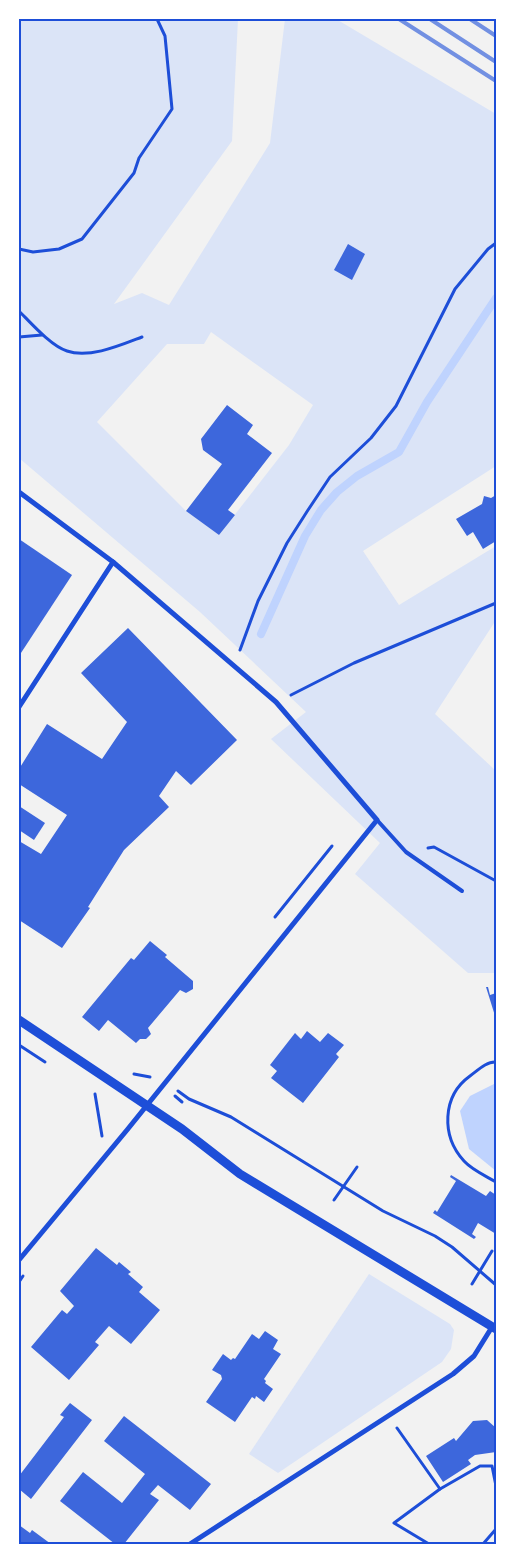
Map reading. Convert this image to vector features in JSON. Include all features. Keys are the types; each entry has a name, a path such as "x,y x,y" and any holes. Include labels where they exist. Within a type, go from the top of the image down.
{"street":[{"path":"19,492 113,562 276,702 377,820 19,1260"},
{"path":"19,707 113,562"},
{"path":"19,1020 182,1129 240,1174 494,1328 474,1356 453,1374 190,1544"}],"lane":[{"path":"377,820 406,852 462,891"}],"path":[{"path":"19,249 33,252 59,249 82,239 134,173 139,158 172,109 165,36 157,19"},
{"path":"235,665 258,601 298,526 330,477 371,438 396,406 455,289 488,249 496,243"},
{"path":"19,311 43,334 66,351 99,352 142,337"},
{"path":"19,337 43,334"},
{"path":"276,702 354,663 496,603"},
{"path":"406,852 434,847 496,881"},
{"path":"496,1062 480,1069 454,1090 448,1106 447,1118 449,1134 454,1148 465,1162 496,1182"},
{"path":"128,1074 148,1076"},
{"path":"165,1082 189,1098 231,1117 383,1211 452,1247 496,1285"},
{"path":"95,1094 102,1137"},
{"path":"334,1200 356,1166"},
{"path":"472,1284 492,1251"},
{"path":"400,1432 440,1489"},
{"path":"428,1544 394,1523 440,1489 480,1466 492,1466 496,1486"},
{"path":"483,1544 496,1529"}],"shaded area":[{"path":"19,19 238,19 232,141 114,304 142,293 169,305 270,143 285,19 336,19 496,114 496,466 363,551 399,605 496,546 496,620 435,714 496,771 496,973 468,973 355,874 380,843 271,739 306,712 200,612 19,458","holes":["211,332 313,405 289,445 219,535 186,511 97,422 167,344 204,344"]},
{"path":"369,1274 450,1324 454,1330 451,1349 442,1362 278,1473 249,1454"}],"water":[{"path":"496,1083 496,1171 469,1149 460,1111 470,1096"}],"building":[{"path":"348,244 365,254 352,280 334,270"},
{"path":"227,405 253,425 247,434 272,453 228,510 235,515 219,535 186,511 222,464 203,450 201,439"},
{"path":"496,495 496,541 483,549 473,532 467,536 456,519 482,504 484,496 491,498"},
{"path":"19,539 72,575 19,656"},
{"path":"128,628 237,740 191,785 176,771 159,796 169,807 124,850 88,907 90,908 62,948 19,920 19,841 41,854 67,815 19,784 19,769 47,724 102,759 127,722 81,673"},
{"path":"19,806 45,823 34,840 19,830"},
{"path":"150,941 193,981 193,989 186,993 180,990 148,1028 151,1034 146,1039 140,1039 136,1043 108,1020 99,1031 82,1017 131,958 134,960"},
{"path":"486,987 488,987 490,995 496,993 496,1019"},
{"path":"307,1031 320,1042 328,1033 344,1045 336,1054 339,1057 303,1103 271,1078 277,1071 270,1065 295,1033 301,1039"},
{"path":"451,1175 486,1196 490,1191 496,1195 496,1234 478,1223 472,1234 476,1237 474,1239 433,1213 435,1210 437,1212 456,1181 450,1177"},
{"path":"96,1248 117,1265 119,1262 131,1272 128,1274 143,1287 139,1292 160,1310 131,1344 109,1326 95,1342 99,1345 69,1380 31,1347 62,1310 67,1314 74,1306 60,1291"},
{"path":"265,1331 278,1340 273,1349 281,1354 264,1379 265,1383 273,1389 264,1402 256,1396 255,1399 252,1397 235,1422 206,1402 222,1379 221,1375 212,1370 223,1354 231,1360 235,1359 252,1334 259,1339"},
{"path":"70,1403 92,1420 31,1499 19,1489 19,1476 64,1417 60,1415"},
{"path":"124,1416 211,1484 190,1510 158,1485 150,1494 159,1500 124,1544 115,1544 60,1501 83,1472 122,1503 145,1474 104,1441"},
{"path":"487,1420 496,1428 496,1452 475,1455 468,1460 471,1464 443,1482 426,1456 454,1438 456,1441 473,1421"},
{"path":"19,1525 30,1533 32,1530 51,1544 19,1544"}],"waterway":[{"path":"261,634 305,536 321,510 337,492 357,476 399,452 427,402 496,298"}],"railway":[{"path":"399,19 496,81"},
{"path":"430,19 496,62"},
{"path":"470,19 496,36"}]}
